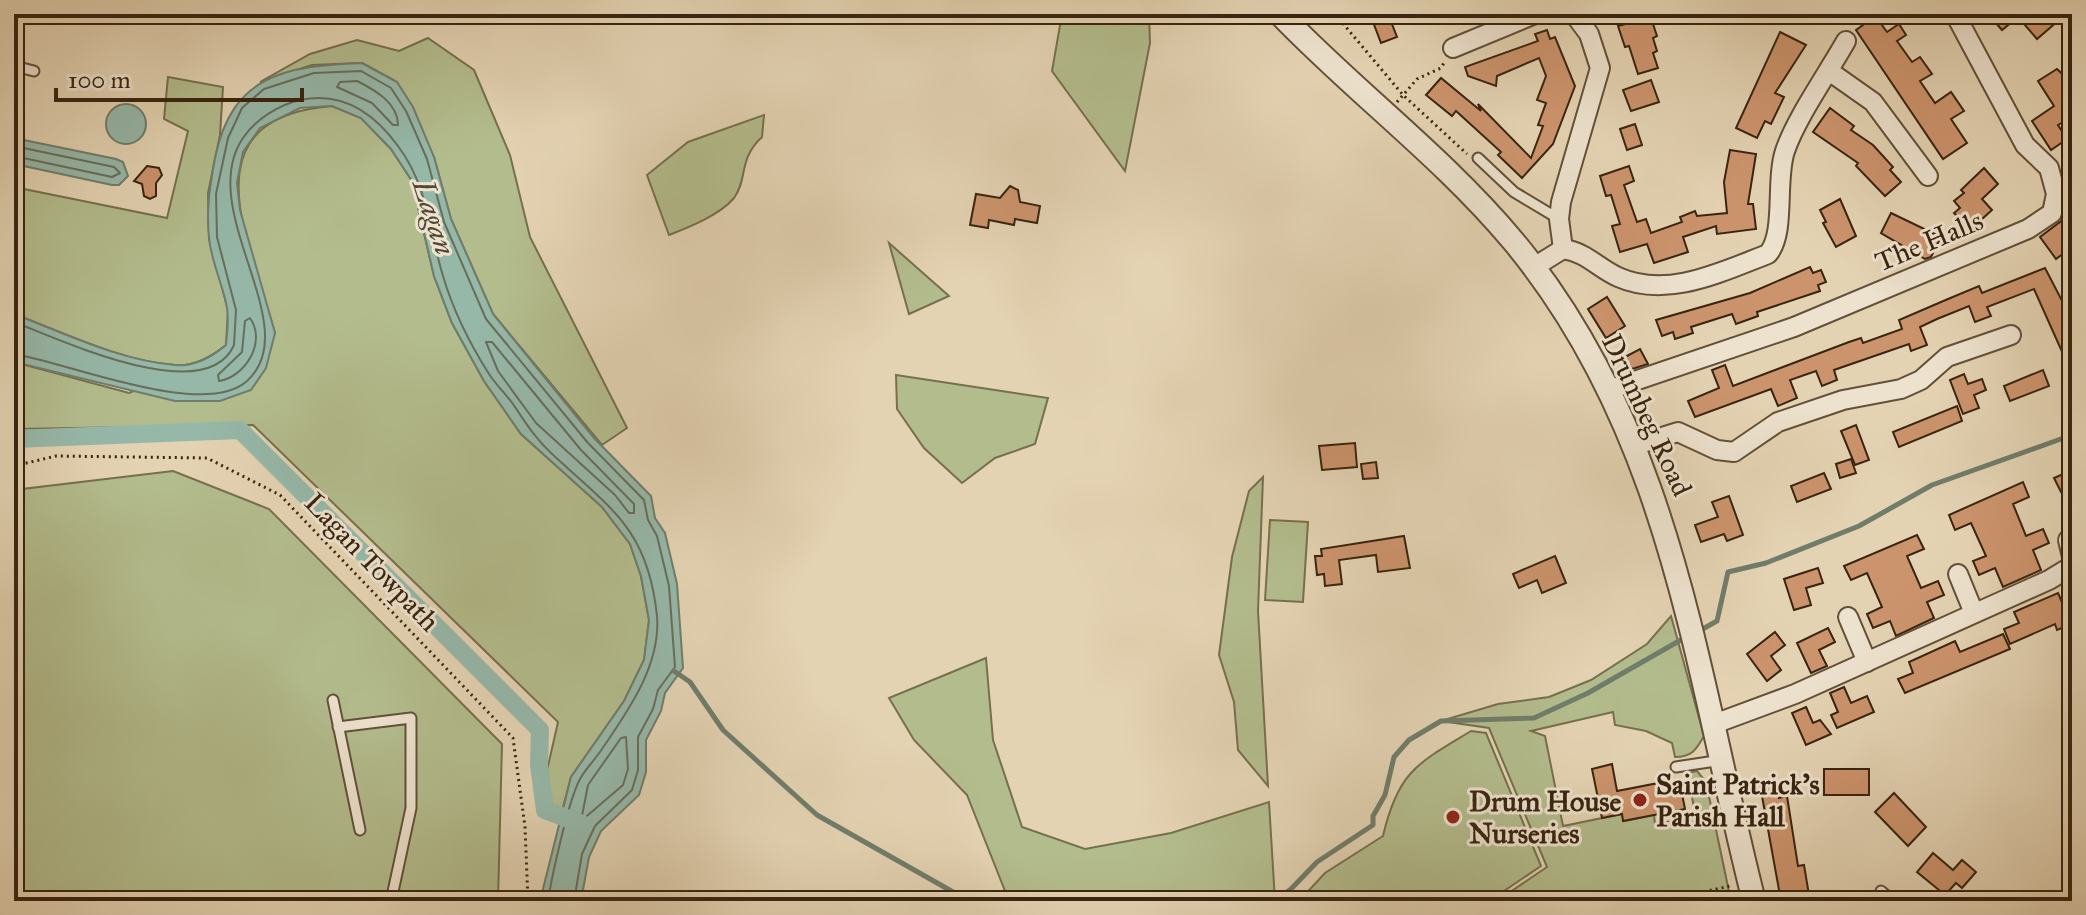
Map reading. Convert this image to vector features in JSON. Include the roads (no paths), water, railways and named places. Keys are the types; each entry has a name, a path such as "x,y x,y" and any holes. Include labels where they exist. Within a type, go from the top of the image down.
{"street":[{"name":"Drumbeg Road","path":"1280,14 1324,58 1446,166 1534,267 1608,390 1666,530 1752,892"},
{"path":"1453,48 1535,14"},
{"path":"1563,249 1559,219 1573,153 1600,68 1589,34 1574,14"},
{"name":"The Halls","path":"1608,390 1794,327 2028,229 2052,213 2056,194 2049,168 2025,145 1955,14"},
{"path":"1534,267 1563,249 1576,251 1616,276 1660,286 1682,283 1768,254 1774,246 1779,178 1786,149 1846,41"},
{"path":"1829,71 1873,102 1928,176"},
{"path":"1633,446 1678,432 1717,450 1734,452 1778,422 1843,400 1901,389 1921,380 1947,357 2011,335"},
{"path":"1714,724 1795,694 2072,566"},
{"path":"1958,574 1974,613"},
{"path":"1848,617 1867,662"}],"lane":[{"path":"14,66 34,71"},
{"path":"1478,158 1514,192 1559,219"},
{"path":"333,700 360,830"},
{"path":"338,727 411,718 411,808 391,901"},
{"path":"1676,767 1722,760"},
{"path":"1881,891 1893,901"}],"water":[{"name":"Lagan","path":"362,63 397,82 413,107 434,157 451,219 493,314 594,438 651,496 655,518 665,533 677,584 683,668 665,693 661,711 646,740 646,772 639,795 601,831 589,857 581,901 540,901 571,777 624,701 644,660 649,620 641,576 630,544 602,507 521,434 484,381 452,323 434,276 412,181 391,149 361,118 332,106 300,108 260,128 243,152 237,183 240,210 275,333 266,368 251,390 220,401 175,401 14,362 14,314 134,358 175,365 196,363 226,345 227,308 210,246 208,217 213,168 223,130 234,108 266,80 309,67"},
{"path":"126,104 140,110 146,124 140,138 126,144 112,138 106,124 112,110"},
{"path":"14,138 116,159 123,162 128,176 119,185 112,185 19,165 14,163"}],"waterway":[{"path":"14,439 240,430 540,730 539,765 545,810 582,824"},
{"path":"1699,631 1717,621 1728,572 1766,563 1859,526 1932,485 2072,435"},
{"path":"1274,901 1291,889 1317,862 1373,825 1373,816 1385,795 1394,757 1409,740 1441,721 1534,718 1588,693 1686,637"},
{"path":"674,671 690,682 723,730 817,815 969,901"}],"place":[{"name":"Saint Patrick's Parish Hall","path":"1640,800"},
{"name":"Drum House Nurseries","path":"1453,817"}]}
